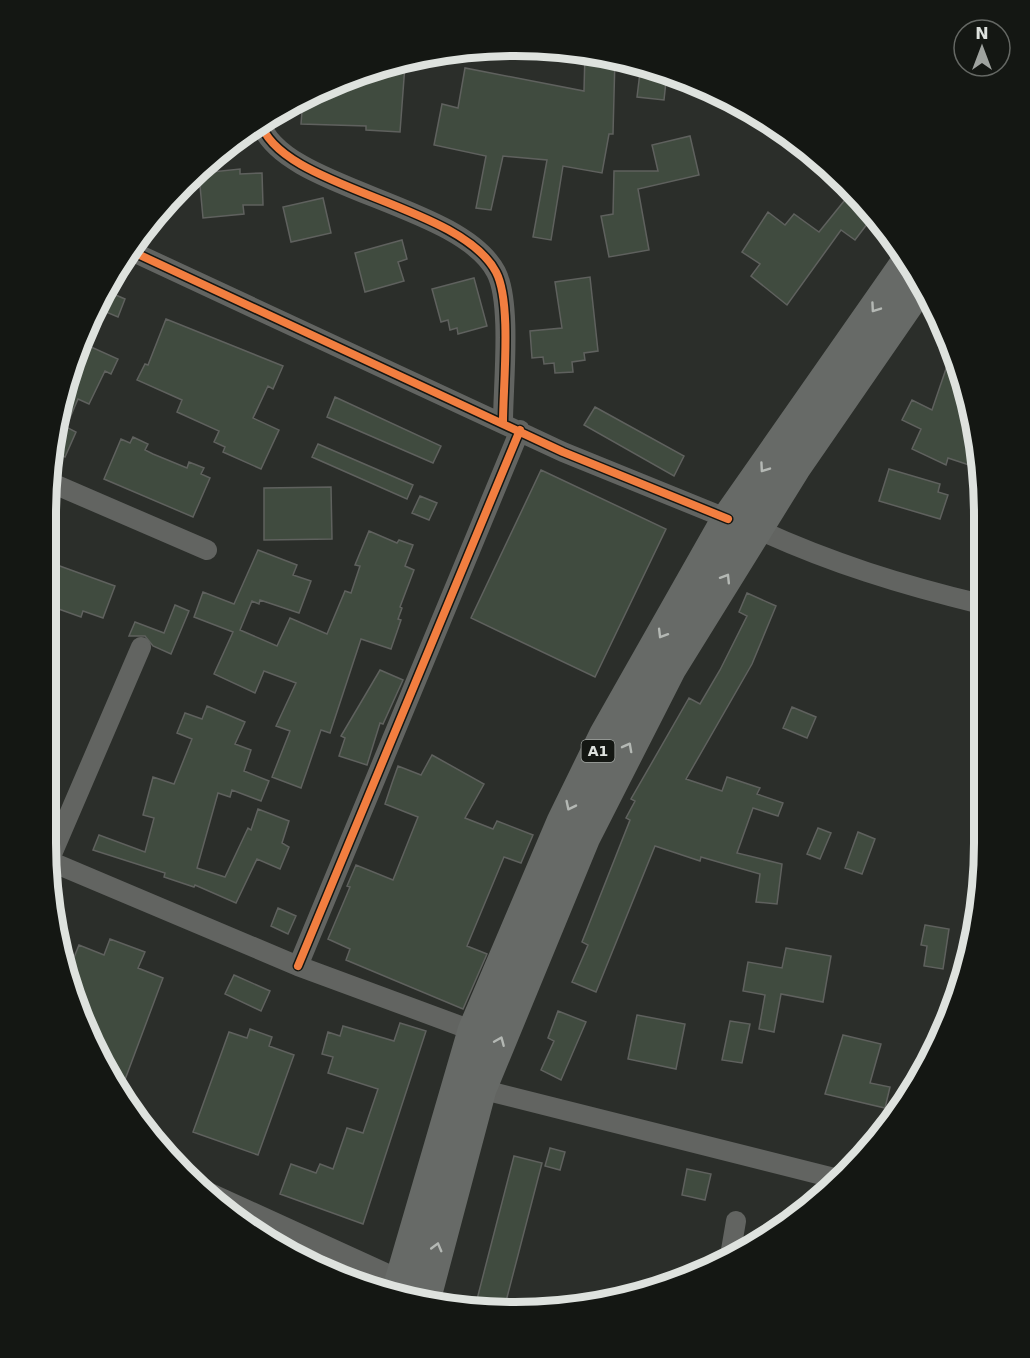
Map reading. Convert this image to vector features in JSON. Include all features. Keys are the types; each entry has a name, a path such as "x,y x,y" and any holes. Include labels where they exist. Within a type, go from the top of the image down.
{"highway":[{"name":"A1","path":"399,1288 474,1032 563,822 626,698 743,524 903,269"},
{"name":"A1","path":"426,1294 480,1089 584,837 625,753 743,524 794,468 916,291"}],"street":[{"path":"263,131 264,135 294,162 444,228 480,251 497,273 504,298 512,426 298,966"},
{"path":"137,254 512,426 563,452 819,557 907,586 974,602"},
{"path":"56,485 207,550"},
{"path":"56,842 141,647"},
{"path":"56,863 298,966 474,1032"},
{"path":"480,1089 830,1177"},
{"path":"230,1203 398,1287"},
{"path":"731,1248 736,1221"}],"building":[{"path":"585,61 615,66 613,134 609,134 602,173 563,166 551,240 533,237 547,160 503,156 491,210 476,208 486,156 434,145 442,104 458,108 465,68 584,91"},
{"path":"405,69 400,132 366,130 366,126 301,124 302,108 339,90"},
{"path":"640,73 666,81 664,100 637,97"},
{"path":"690,136 699,175 638,189 649,250 609,257 601,216 613,214 614,171 658,171 652,145"},
{"path":"240,169 240,174 262,173 263,205 243,205 244,214 203,218 200,181 210,172"},
{"path":"323,198 331,233 291,242 283,207"},
{"path":"847,198 869,222 855,240 841,230 787,305 751,276 760,264 742,252 768,212 785,225 794,214 819,232"},
{"path":"402,240 407,259 398,262 404,281 365,292 355,253"},
{"path":"590,277 598,351 584,353 585,360 572,362 573,372 555,373 554,363 544,364 543,357 532,358 530,331 562,328 555,282"},
{"path":"474,278 487,326 458,334 457,328 450,330 448,320 441,322 432,289"},
{"path":"113,294 125,299 118,317 104,311"},
{"path":"166,319 283,366 273,389 268,386 253,418 279,430 261,469 223,452 225,447 214,442 219,431 177,412 182,400 137,380 145,364 148,365"},
{"path":"88,345 118,359 111,374 105,371 89,404 78,399 66,427 76,432 65,457 59,454 64,425"},
{"path":"949,363 966,425 972,466 948,458 946,465 912,449 921,429 902,420 912,400 932,410"},
{"path":"335,397 441,446 433,463 327,417"},
{"path":"595,407 684,456 674,476 584,425"},
{"path":"133,437 148,444 145,450 153,454 187,468 189,462 204,468 201,474 210,478 193,517 104,479 121,439 130,443"},
{"path":"318,444 413,485 407,499 312,457"},
{"path":"889,469 940,484 938,492 948,495 940,519 879,501"},
{"path":"541,470 666,529 595,677 471,618"},
{"path":"331,487 332,539 264,540 264,488"},
{"path":"420,496 437,503 429,520 412,513"},
{"path":"369,531 397,543 399,540 413,545 405,566 414,570 400,607 402,608 398,619 401,620 391,649 361,639 330,733 321,730 301,788 272,777 290,731 276,726 296,683 264,671 255,693 214,674 233,632 194,617 203,592 234,604 258,550 297,565 293,575 311,581 299,613 260,600 259,604 252,601 240,630 277,646 290,618 327,634 345,591 351,593 360,566 355,565"},
{"path":"56,565 115,586 103,618 83,611 81,617 56,608"},
{"path":"747,593 776,606 752,664 686,779 722,791 727,777 760,788 757,794 783,803 778,816 753,808 737,853 782,864 777,904 756,902 760,874 701,857 700,861 655,846 596,992 572,982 588,945 582,942 630,820 626,818 635,801 631,799 689,698 700,704 720,670 747,616 739,612"},
{"path":"175,605 189,611 171,654 153,646 145,636 129,636 135,622 164,633"},
{"path":"380,670 403,680 383,724 380,723 367,765 339,756 345,738 341,736"},
{"path":"207,706 245,722 235,744 251,750 244,771 269,781 261,801 232,790 230,797 218,793 197,868 225,877 248,828 251,830 258,809 289,821 282,843 289,847 280,869 257,859 236,903 195,885 194,887 164,877 165,873 93,850 99,835 145,852 154,818 143,815 153,777 174,784 192,739 177,733 185,713 202,719"},
{"path":"792,707 816,717 807,738 783,728"},
{"path":"432,755 484,784 465,818 493,829 497,821 533,835 521,863 504,857 467,946 487,954 463,1009 346,960 350,949 328,939 350,887 347,886 356,865 393,880 418,817 385,804 398,766 421,775"},
{"path":"818,828 831,833 820,859 807,854"},
{"path":"858,832 875,839 862,874 845,868"},
{"path":"278,908 296,916 288,934 271,926"},
{"path":"925,925 949,929 943,969 924,966 927,946 921,945"},
{"path":"110,939 145,952 138,968 163,978 124,1083 90,1019 81,994 83,989 79,987 71,964 79,945 104,955"},
{"path":"786,948 831,956 823,1002 781,994 774,1032 759,1029 765,995 743,991 748,962 782,968"},
{"path":"234,975 270,991 261,1011 225,994"},
{"path":"558,1011 586,1022 561,1080 541,1070 554,1041 548,1038"},
{"path":"637,1015 685,1024 676,1069 628,1059"},
{"path":"730,1021 750,1024 742,1063 722,1060"},
{"path":"400,1023 426,1031 363,1224 280,1194 291,1164 316,1173 320,1164 333,1169 347,1128 363,1133 378,1089 328,1073 333,1057 322,1054 328,1032 340,1036 343,1026 394,1041"},
{"path":"250,1029 272,1037 269,1046 294,1055 258,1155 193,1132 229,1032 247,1038"},
{"path":"843,1035 881,1044 870,1083 890,1087 885,1108 825,1094"},
{"path":"550,1148 565,1152 560,1170 545,1166"},
{"path":"514,1156 542,1163 506,1302 477,1301"},
{"path":"687,1169 711,1174 705,1200 682,1195"}],"cycle path":[{"path":"265,130 274,144 299,164 446,229 476,248 496,272 501,286 505,323 503,422"},
{"path":"137,254 563,452 728,519"},
{"path":"298,966 520,430"}]}
